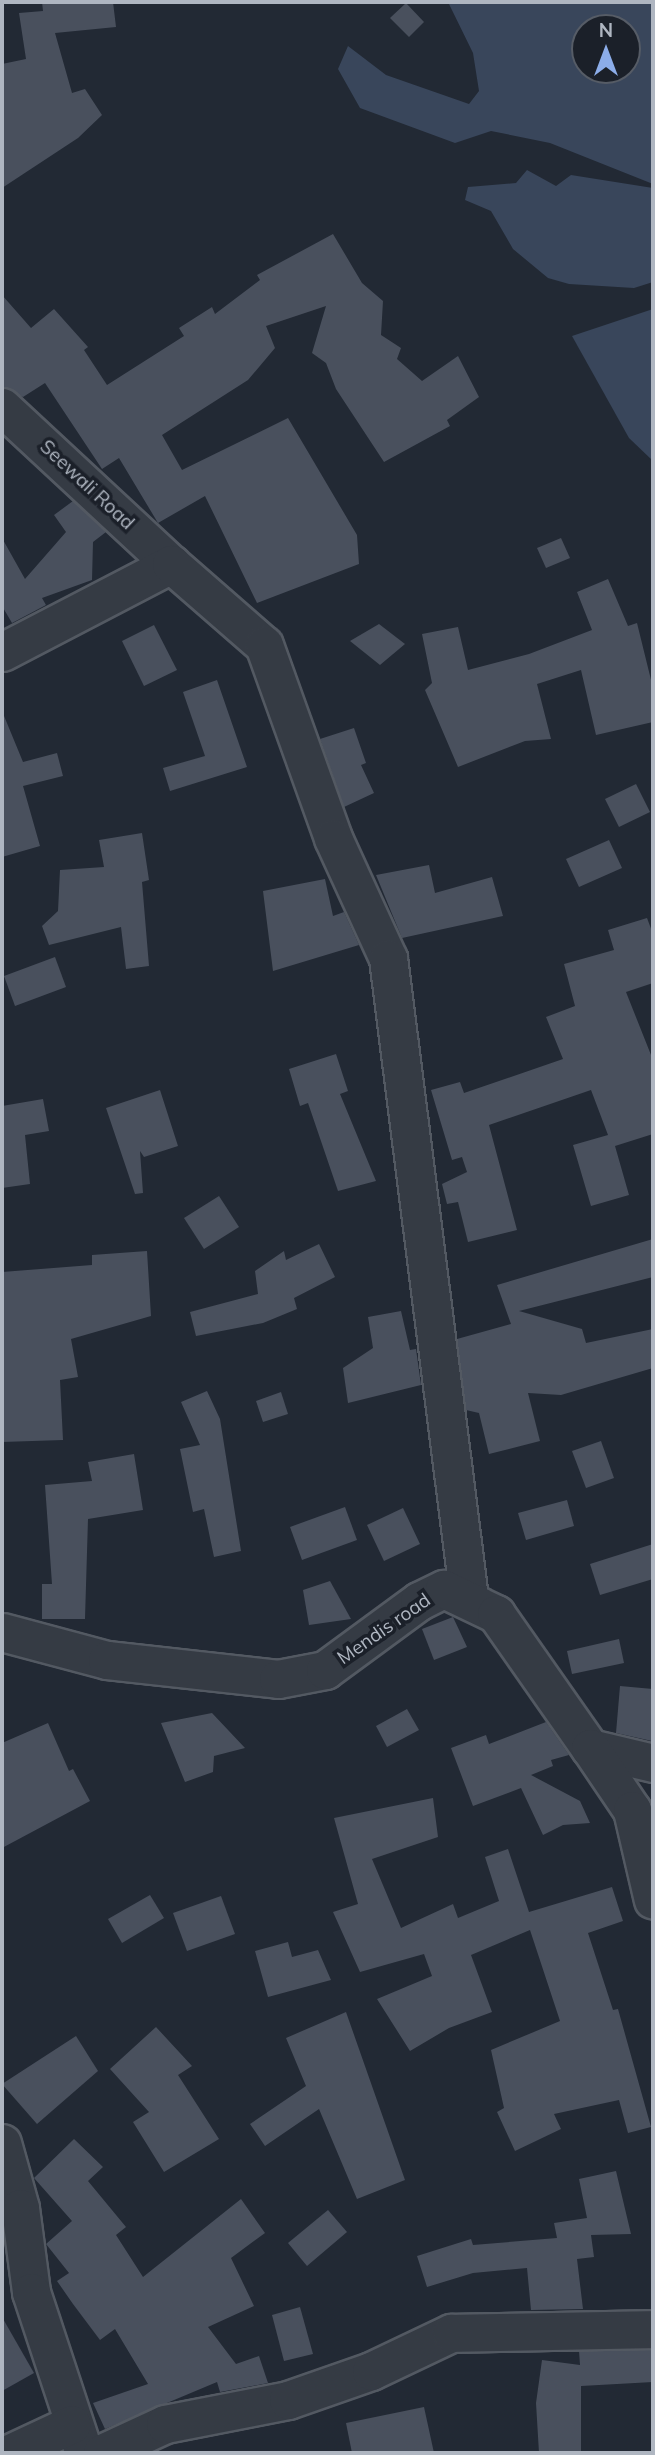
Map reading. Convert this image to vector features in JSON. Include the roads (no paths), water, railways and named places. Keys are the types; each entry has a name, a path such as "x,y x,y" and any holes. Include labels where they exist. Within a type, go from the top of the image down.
{"street":[{"name":"Seewali Road","path":"2,407 264,645 333,838 388,958 469,1598"},
{"path":"2,652 172,564"},
{"name":"Mendis road","path":"2,1632 107,1660 278,1679 325,1670 419,1601 444,1589 469,1598 496,1614 632,1810 653,1900"},
{"path":"590,1748 653,1763"},
{"path":"2,2143 20,2208 31,2292 78,2439 10,2453"},
{"path":"102,2453 165,2424 288,2400 348,2379 451,2333 653,2329"}],"water":[{"path":"448,2 653,2 653,184 550,143 491,131 455,143 360,108 338,69 348,46 386,75 469,104 479,91 473,53"},
{"path":"527,170 556,186 571,175 653,188 653,282 634,288 569,284 548,278 513,249 491,211 465,200 468,187 516,183"},
{"path":"653,309 653,461 629,438 572,336"}]}
